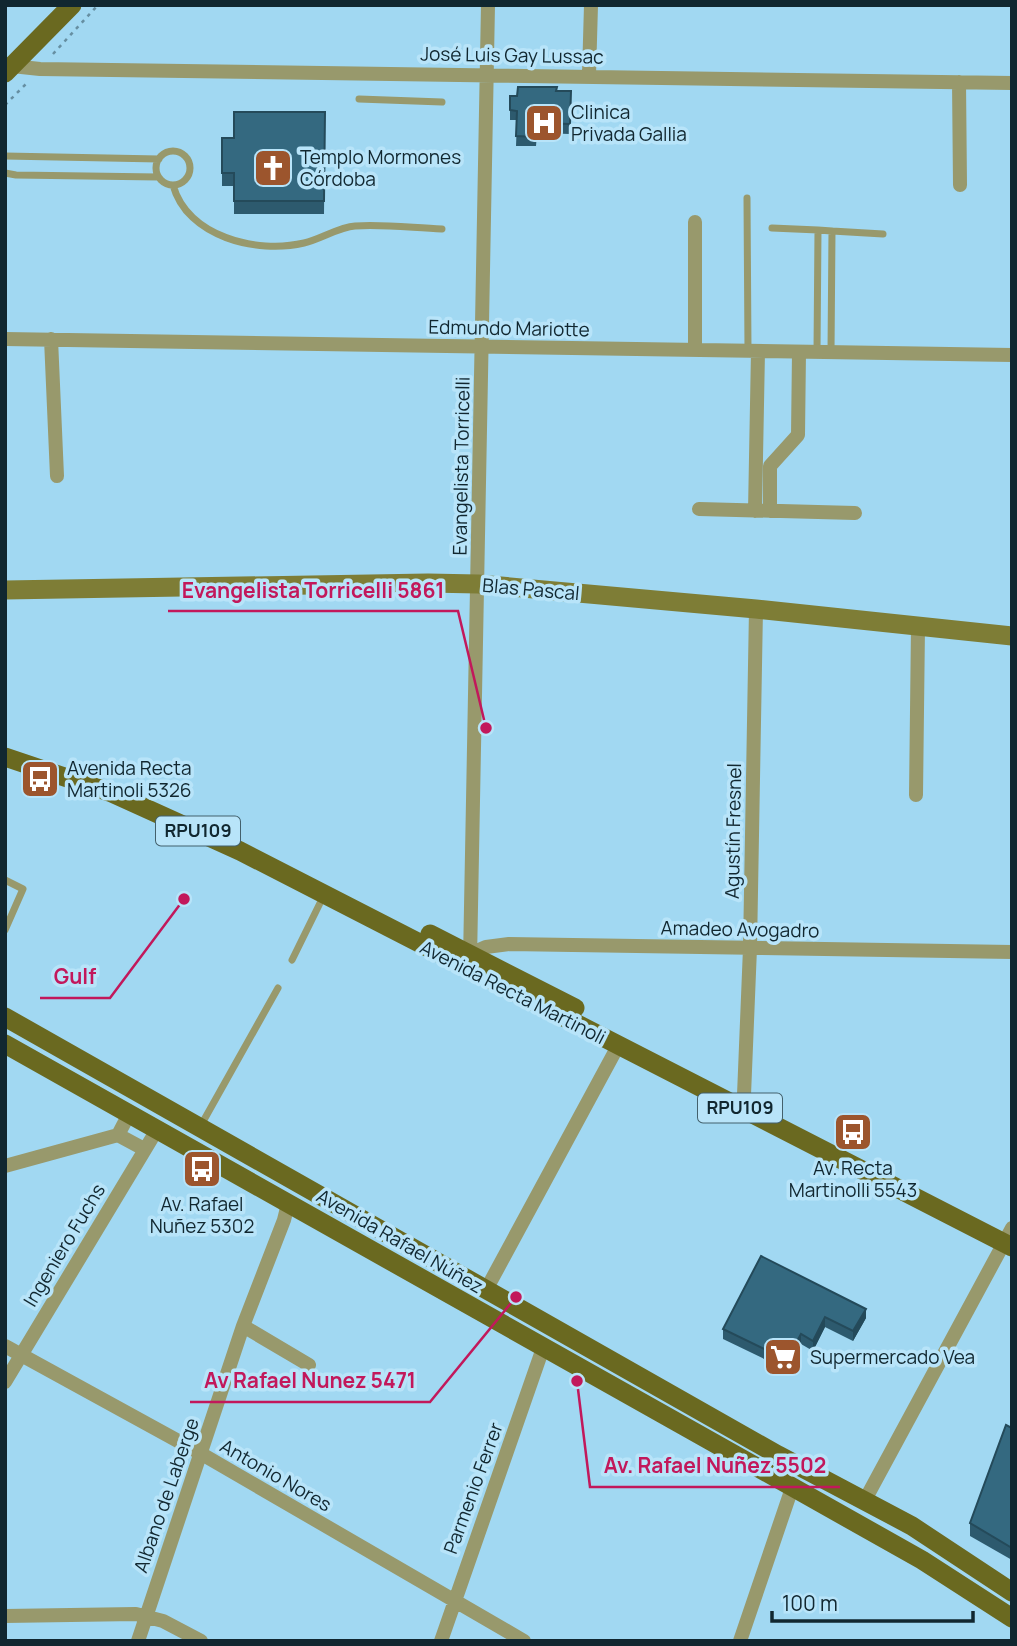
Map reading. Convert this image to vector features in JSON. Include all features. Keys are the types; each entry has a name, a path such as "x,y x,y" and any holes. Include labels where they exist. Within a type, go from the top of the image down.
{"main road":[{"path":"9,70 72,5"},
{"name":"Blas Pascal","path":"5,590 478,584 1012,636"},
{"name":"Avenida Recta Martinoli","path":"5,743 116,781 177,808 470,961 744,1095 1010,1236"},
{"name":"RPU109","path":"5,757 113,793 174,819 382,925 399,926 470,961"},
{"name":"Avenida Recta Martinoli","path":"470,961 618,1046 1010,1236"},
{"name":"Avenida Rafael Núñez","path":"5,1017 778,1455 865,1500 943,1545 1012,1592"},
{"name":"Avenida Rafael Núñez","path":"5,1044 922,1560 1012,1618"},
{"path":"121,1083 129,1095 129,1114"},
{"path":"158,1128 164,1125 178,1126 251,1168 274,1170"}],"street":[{"name":"Evangelista Torricelli","path":"470,961 488,5"},
{"path":"589,75 591,5"},
{"name":"José Luis Gay Lussac","path":"9,70 589,75 1012,83"},
{"path":"959,82 960,185"},
{"path":"695,222 695,350"},
{"name":"Edmundo Mariotte","path":"5,339 1012,355"},
{"path":"51,339 57,476"},
{"path":"753,351 763,466 762,511"},
{"path":"763,466 798,435 799,352"},
{"path":"699,509 855,513"},
{"name":"Agustín Fresnel","path":"744,1095 750,948 756,609"},
{"path":"916,795 918,627"},
{"name":"Amadeo Avogadro","path":"470,961 486,947 509,944 1012,952"},
{"path":"486,1290 618,1046"},
{"path":"118,1135 129,1114"},
{"name":"Ingeniero Fuchs","path":"5,1382 158,1128"},
{"path":"5,1166 118,1135 144,1149"},
{"name":"Albano de Laberge","path":"138,1641 243,1326 288,1204"},
{"path":"865,1500 1010,1236"},
{"path":"243,1326 309,1365"},
{"name":"Antonio Nores","path":"5,1346 200,1453 524,1641"},
{"name":"Parmenio Ferrer","path":"441,1641 543,1348"},
{"path":"740,1641 792,1488"},
{"path":"5,1616 136,1614 163,1621 201,1641"}],"lane":[{"path":"359,99 442,102"},
{"path":"172,151 181,153 188,160 188,175 182,183 166,184 158,177 156,168 159,159 172,151"},
{"path":"5,156 159,159"},
{"path":"5,173 158,177"},
{"path":"173,185 177,199 187,214 218,234 243,242 288,246 352,226 442,229"},
{"path":"747,198 753,351"},
{"path":"772,228 883,234"},
{"path":"818,230 824,352"},
{"path":"824,352 832,231"},
{"path":"5,880 23,889 5,930"},
{"path":"292,960 325,894"},
{"path":"200,1128 278,988"}],"building":[{"name":"Clinica Privada Gallia","path":"518,87 557,87 556,91 571,91 570,124 537,123 536,137 516,136 517,111 510,110 510,96 517,96"},
{"name":"Templo Mormones Córdoba","path":"234,112 325,112 324,201 234,201 234,173 222,173 222,138 234,138"},
{"path":"761,1256 866,1309 853,1331 825,1317 813,1341 801,1334 787,1360 723,1329"},
{"path":"1006,1425 1012,1428 1012,1548 970,1523"}],"place":[{"name":"Clinica Privada Gallia","path":"544,123"},
{"name":"Templo Mormones Córdoba","path":"273,168"},
{"name":"Evangelista Torricelli 5861","path":"486,728"},
{"name":"Avenida Recta Martinoli 5326","path":"40,779"},
{"name":"Gulf","path":"184,899"},
{"name":"Av. Recta Martinolli 5543","path":"853,1132"},
{"name":"Av. Rafael Nuñez 5302","path":"202,1169"},
{"name":"Av Rafael Nunez 5471","path":"516,1297"},
{"name":"Supermercado Vea","path":"783,1357"},
{"name":"Av. Rafael Nuñez 5502","path":"577,1381"}]}
